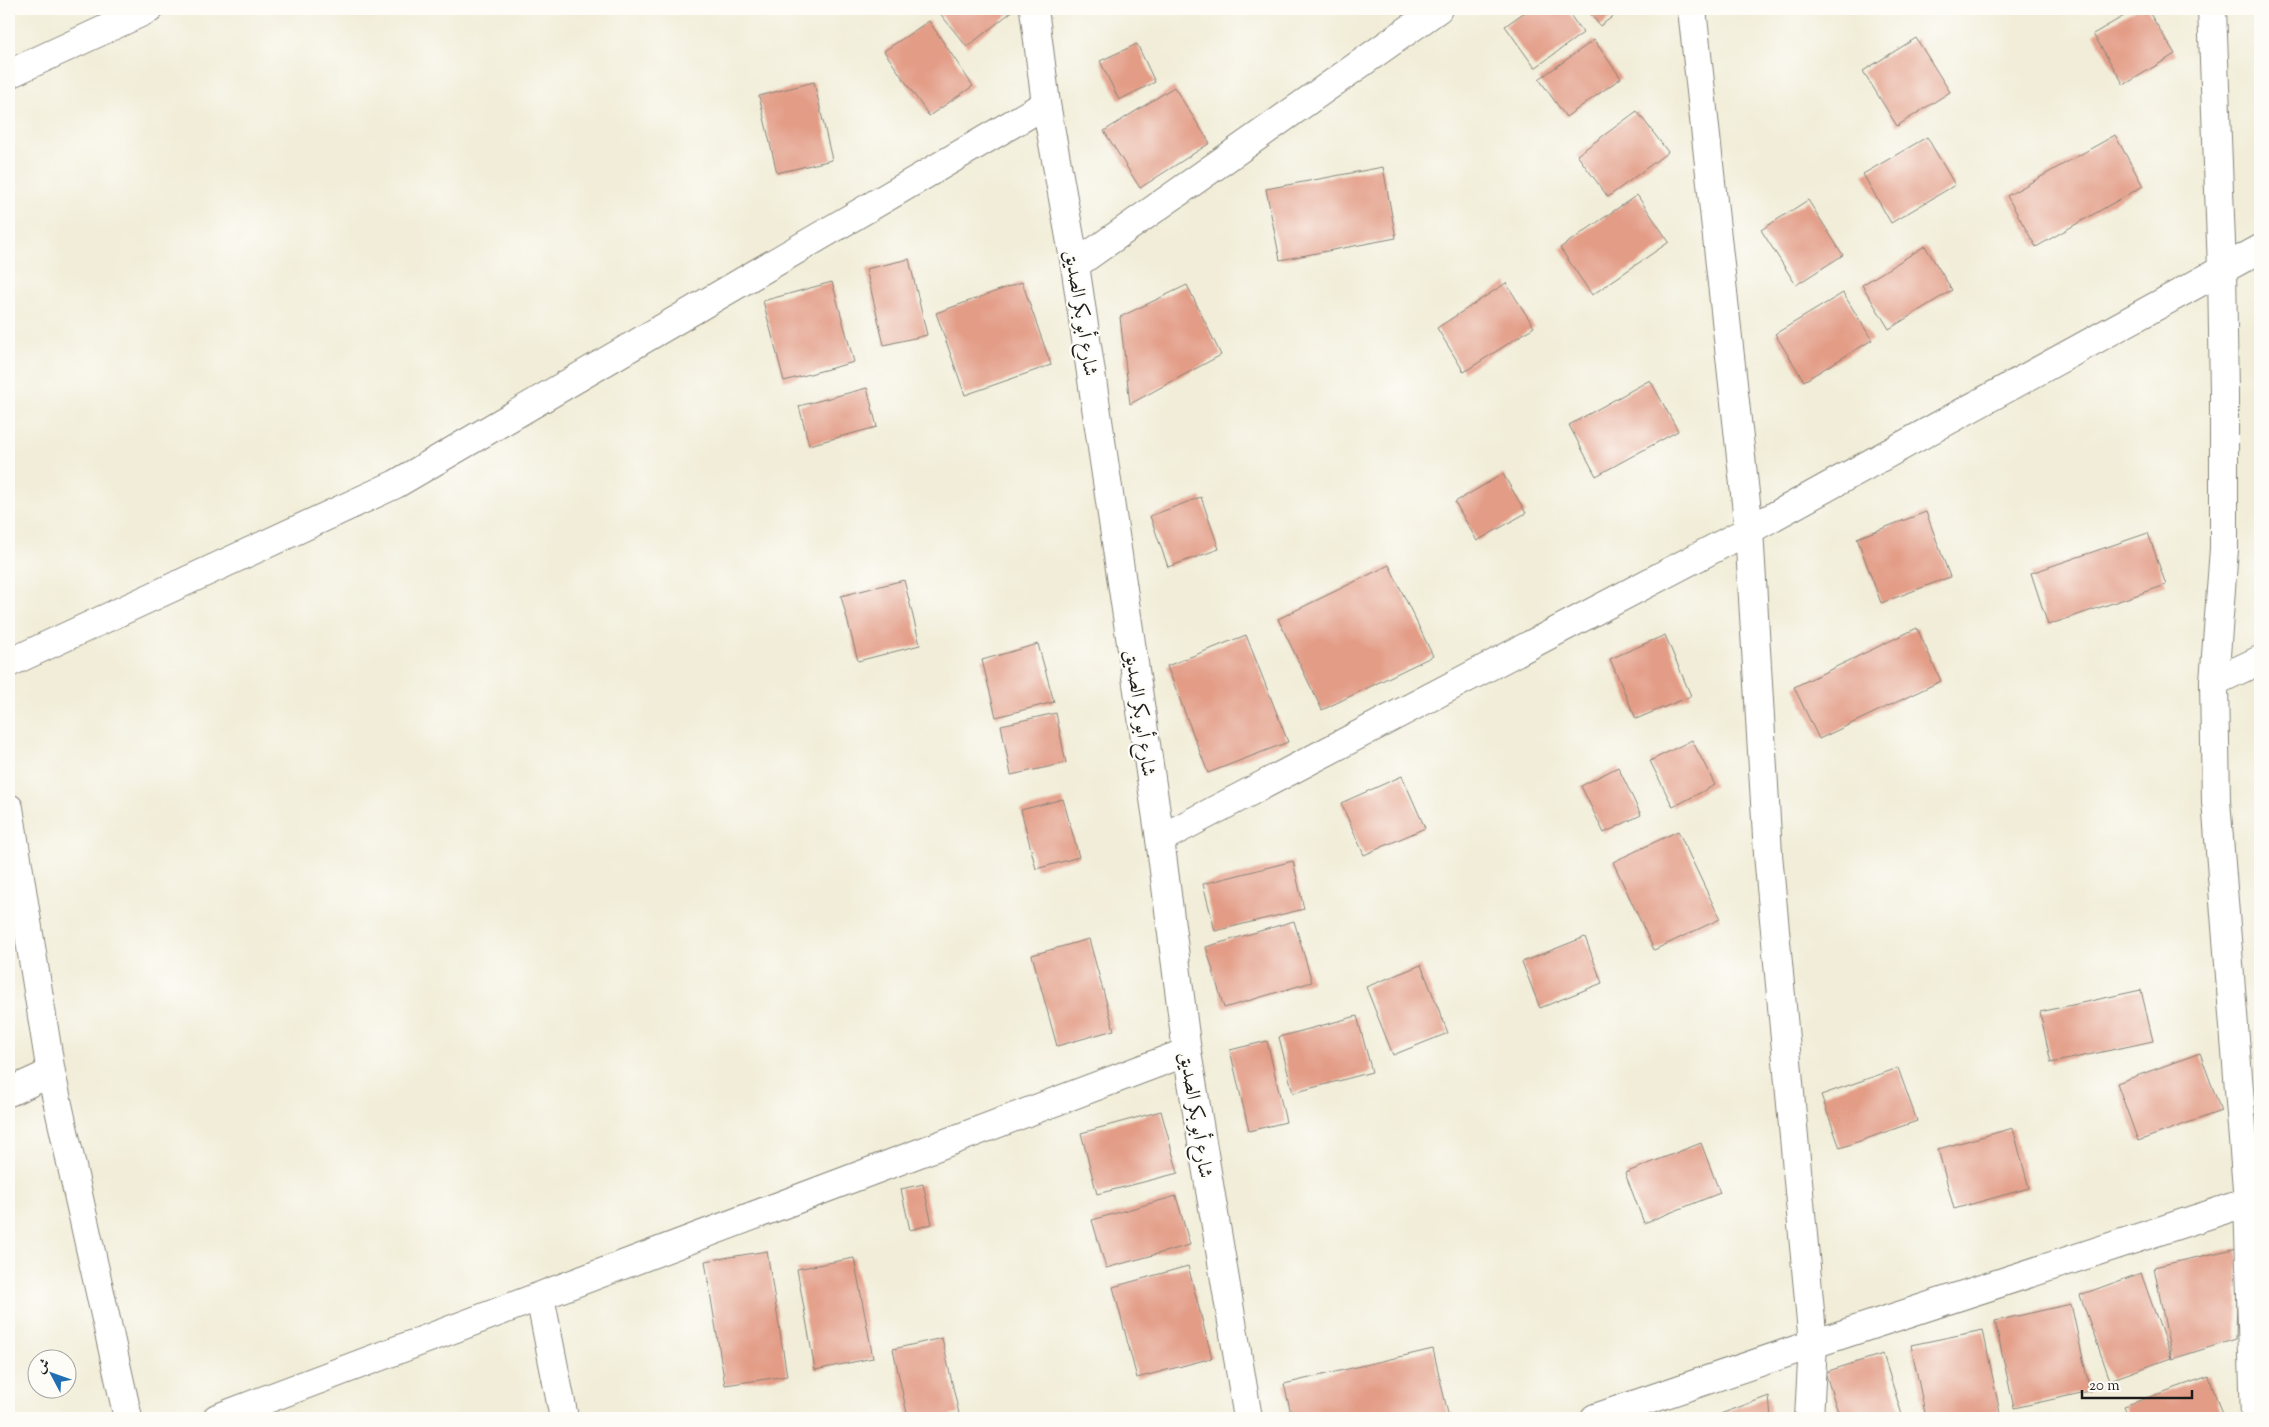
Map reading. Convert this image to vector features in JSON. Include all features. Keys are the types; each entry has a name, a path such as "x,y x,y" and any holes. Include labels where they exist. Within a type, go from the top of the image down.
{"street":[{"path":"9,74 149,9"},
{"name":"شارع أبو بكر الصديق","path":"1034,9 1046,104 1075,265 1160,839 1187,1052 1248,1418"},
{"path":"1075,265 1438,9"},
{"path":"1692,9 1749,530 1768,854 1813,1344 1809,1418"},
{"path":"2212,9 2222,268 2224,549 2214,682 2216,801 2254,1200 2255,1418"},
{"path":"9,663 396,484 1046,104"},
{"path":"1160,839 1749,530 2260,248"},
{"path":"2214,682 2260,660"},
{"path":"9,808 51,1073 128,1418"},
{"path":"217,1418 1187,1052"},
{"path":"9,1092 51,1073"},
{"path":"1595,1418 2106,1247 2254,1200"},
{"path":"540,1297 564,1418"}],"building":[{"path":"942,9 1015,9 967,47 938,11"},
{"path":"1529,9 1566,9 1583,33 1535,68 1505,26"},
{"path":"1587,9 1623,9 1600,26"},
{"path":"2136,9 2147,9 2175,54 2124,85 2093,34"},
{"path":"929,21 973,86 929,116 884,51"},
{"path":"1916,38 1950,92 1897,126 1863,71"},
{"path":"1594,40 1621,78 1566,117 1539,79"},
{"path":"1137,44 1155,82 1119,100 1100,61"},
{"path":"814,82 832,160 777,173 759,96"},
{"path":"1174,87 1210,143 1140,188 1104,131"},
{"path":"1637,111 1668,152 1608,197 1577,155"},
{"path":"2115,135 2143,186 2036,247 2007,196"},
{"path":"1927,137 1955,185 1891,223 1863,174"},
{"path":"1383,167 1396,238 1280,260 1266,189"},
{"path":"1637,195 1669,242 1592,295 1560,248"},
{"path":"1808,200 1843,255 1796,285 1761,230"},
{"path":"1925,246 1952,290 1889,329 1862,285"},
{"path":"909,259 927,335 884,345 866,269"},
{"path":"832,282 854,362 784,381 763,301"},
{"path":"1022,282 1051,365 965,395 936,313"},
{"path":"1506,283 1534,327 1464,372 1437,328"},
{"path":"1187,285 1221,355 1130,404 1120,317"},
{"path":"1843,293 1872,340 1804,381 1775,334"},
{"path":"1650,380 1678,431 1596,476 1569,425"},
{"path":"867,388 877,427 809,445 799,406"},
{"path":"1503,474 1526,513 1477,541 1455,502"},
{"path":"1201,497 1219,549 1168,567 1150,516"},
{"path":"1926,512 1950,577 1881,603 1857,538"},
{"path":"2148,533 2166,585 2048,625 2031,573"},
{"path":"1389,565 1433,656 1322,710 1278,619"},
{"path":"904,580 920,645 858,661 841,596"},
{"path":"1917,628 1941,681 1819,739 1794,687"},
{"path":"1246,635 1288,742 1208,773 1167,666"},
{"path":"1665,635 1691,696 1636,719 1610,659"},
{"path":"1038,644 1054,702 996,717 982,660"},
{"path":"1056,713 1066,763 1011,775 1001,725"},
{"path":"1692,740 1715,785 1673,807 1650,761"},
{"path":"1618,767 1641,815 1604,833 1581,786"},
{"path":"1402,776 1425,828 1364,855 1341,803"},
{"path":"1063,799 1079,857 1036,869 1021,810"},
{"path":"1678,831 1720,919 1654,950 1613,862"},
{"path":"1293,861 1304,909 1215,931 1203,884"},
{"path":"1294,921 1312,982 1224,1008 1206,947"},
{"path":"1585,937 1602,983 1540,1008 1522,962"},
{"path":"1089,939 1114,1030 1057,1046 1032,955"},
{"path":"1421,965 1448,1033 1393,1055 1366,987"},
{"path":"2141,990 2153,1041 2051,1063 2040,1012"},
{"path":"1357,1016 1372,1072 1293,1093 1279,1037"},
{"path":"1267,1041 1286,1122 1249,1131 1230,1050"},
{"path":"2200,1053 2221,1111 2138,1141 2117,1083"},
{"path":"1898,1068 1917,1121 1840,1148 1821,1095"},
{"path":"1161,1111 1178,1173 1097,1194 1081,1133"},
{"path":"2013,1128 2029,1188 1954,1209 1938,1149"},
{"path":"1701,1143 1720,1193 1644,1223 1625,1173"},
{"path":"923,1184 932,1224 910,1230 901,1189"},
{"path":"1176,1196 1190,1245 1106,1268 1092,1220"},
{"path":"2238,1248 2236,1339 2172,1359 2154,1267"},
{"path":"767,1251 787,1376 725,1385 705,1261"},
{"path":"854,1258 873,1358 815,1370 797,1269"},
{"path":"1188,1266 1212,1358 1137,1378 1113,1287"},
{"path":"2141,1273 2171,1358 2110,1380 2080,1295"},
{"path":"2071,1304 2090,1391 2014,1408 1995,1321"},
{"path":"1983,1330 2001,1418 1926,1418 1911,1345"},
{"path":"942,1338 959,1414 941,1418 908,1418 893,1349"},
{"path":"1433,1349 1449,1418 1292,1418 1284,1384"},
{"path":"1883,1354 1903,1418 1840,1418 1825,1372"},
{"path":"2209,1376 2223,1418 2129,1418 2124,1406"},
{"path":"1769,1396 1771,1418 1715,1418 1715,1416"}]}
